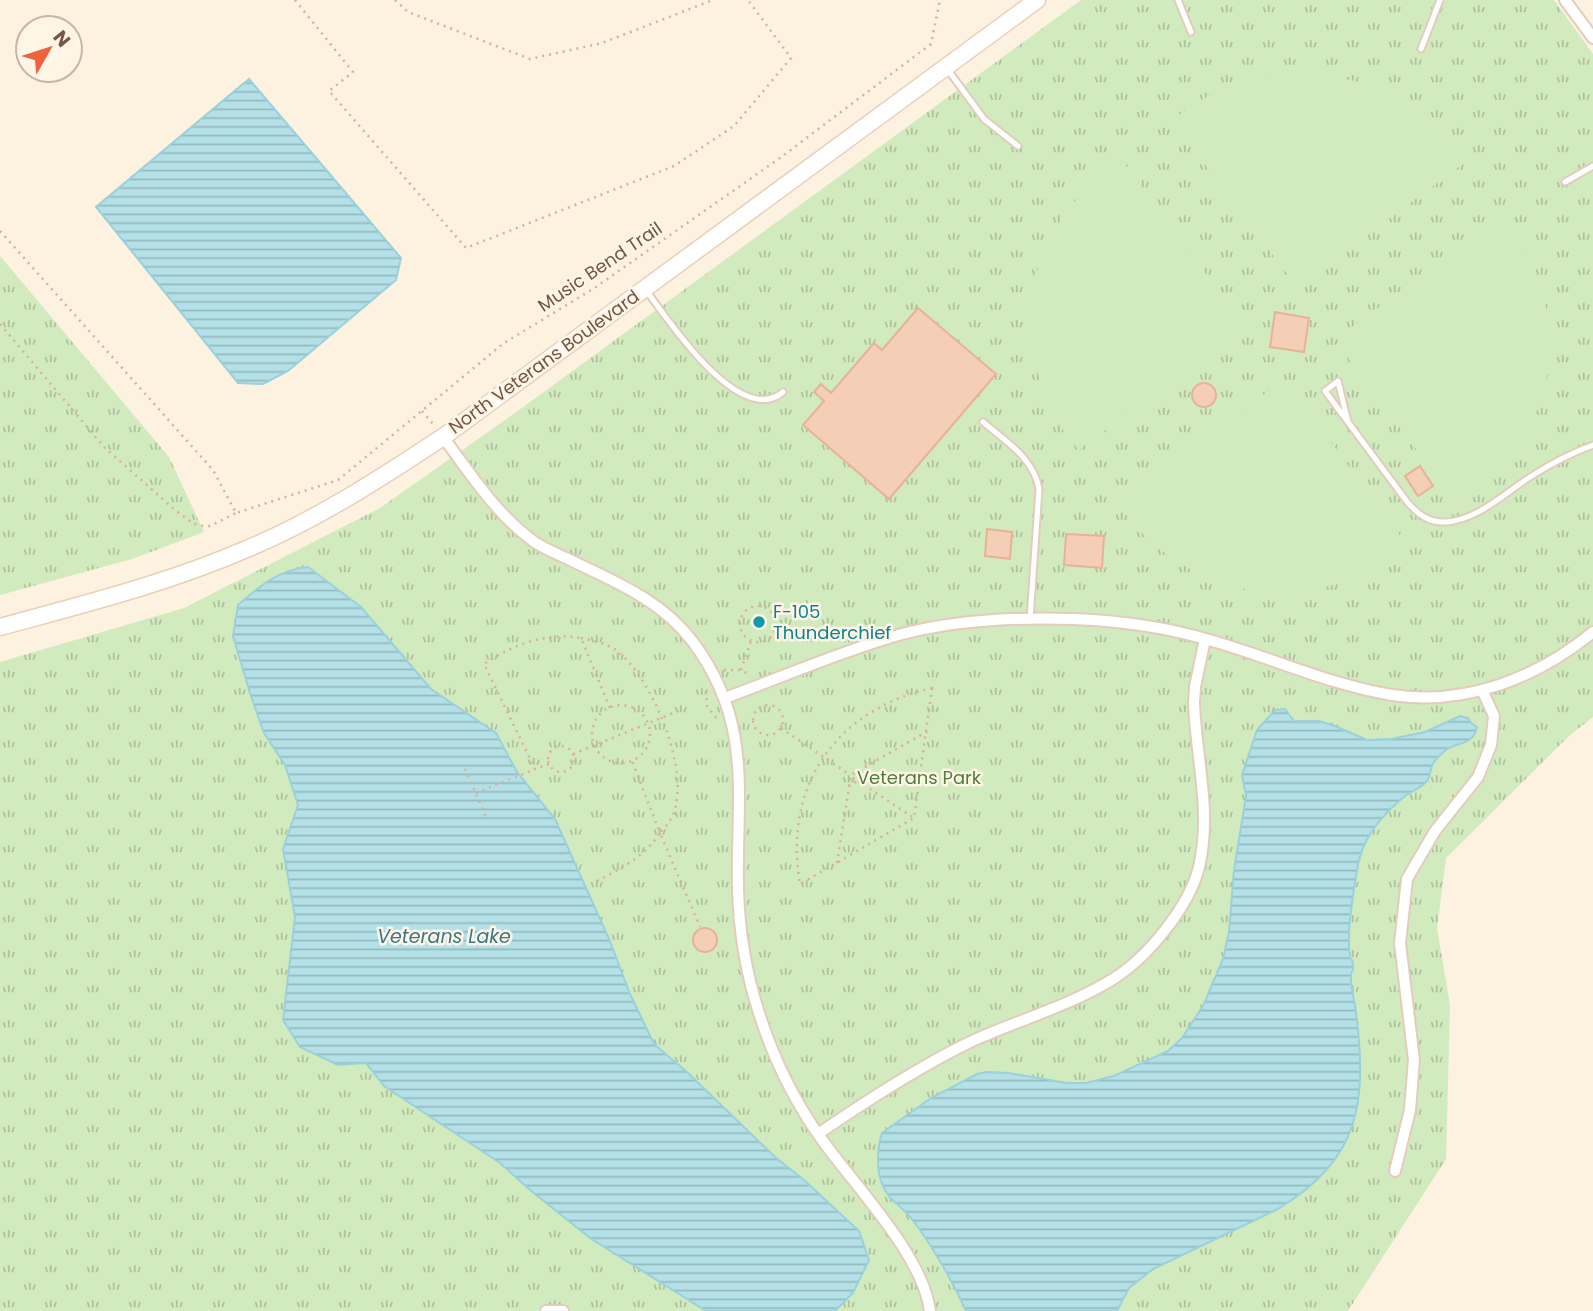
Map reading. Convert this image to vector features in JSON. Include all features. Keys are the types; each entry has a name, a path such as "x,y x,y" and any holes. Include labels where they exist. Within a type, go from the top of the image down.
{"street":[{"name":"North Veterans Boulevard","path":"0,627 177,576 250,548 327,510 443,437 1037,0"},
{"path":"1565,0 1593,38"},
{"path":"443,437 496,507 523,533 536,543 644,596 674,621 706,662 725,698 737,742 740,771 740,919 758,1011 779,1066 818,1134 912,1262 928,1299 930,1311"},
{"path":"725,698 823,660 896,636 953,625 1030,619 1111,622 1205,639 1360,687 1392,695 1437,697 1482,690 1533,673 1593,632"},
{"path":"818,1134 889,1086 937,1059 1116,977 1148,948 1175,917 1194,882 1205,830 1194,703 1205,639"},
{"path":"1395,1171 1410,1110 1414,1060 1400,943 1407,879 1435,831 1478,777 1491,745 1494,716 1482,690"},
{"path":"546,1311 563,1311"}],"lane":[{"path":"1178,0 1191,32"},
{"path":"1421,49 1440,0"},
{"path":"946,67 984,119 1018,146"},
{"path":"1565,182 1593,166"},
{"path":"644,288 693,352 723,381 751,398 762,401 771,400 783,392"},
{"path":"1348,422 1338,381 1325,391 1408,503 1416,512 1435,522 1467,517 1553,463 1593,445"},
{"path":"983,422 1031,466 1037,480 1030,619"}],"path":[{"path":"295,0 353,72 329,91 466,248 674,166 734,125 791,58 748,0"},
{"path":"395,0 408,12 530,59 602,43 713,0"},
{"name":"Music Bend Trail","path":"0,324 104,447 175,510 194,524 209,526 236,513 338,480 504,344 593,289 692,220 780,158 931,44 940,0"},
{"path":"0,231 213,470 236,513"},
{"path":"422,411 443,437"},
{"path":"750,607 768,608 775,617 776,629 769,639 751,641 742,633 739,621 750,607"},
{"path":"535,769 484,664 504,651 529,641 558,637 581,638 602,643 617,651 644,682 662,718 673,755 676,795 672,817 653,843 636,859 597,881"},
{"path":"581,638 610,708"},
{"path":"741,670 751,641"},
{"path":"721,671 741,670 755,680"},
{"path":"932,688 914,818 800,884 796,858 799,819 806,793 824,757 849,728 871,711 897,698 932,688"},
{"path":"759,705 778,709 782,719 781,728 767,735 754,727 753,717 759,705"},
{"path":"629,706 638,711 648,724 648,746 639,758 632,761 616,763 607,760 594,745 593,727 596,719 610,708 629,706"},
{"path":"573,754 683,709"},
{"path":"781,728 851,775"},
{"path":"837,863 851,775 928,731"},
{"path":"558,746 567,747 573,754 574,762 566,771 555,770 549,764 551,751 558,746"},
{"path":"632,761 700,927"},
{"path":"476,793 549,764"},
{"path":"465,769 486,817"},
{"path":"858,770 858,781"},
{"path":"858,781 914,818"},
{"path":"848,786 858,781"}],"green space":[{"name":"Veterans Park","path":"1081,0 1554,0 1593,54 1593,717 1569,736 1446,858 1437,928 1450,1005 1446,1159 1348,1311 0,1311 0,662 184,608 380,508 515,413"},
{"path":"1294,73 1347,79 1391,96 1429,123 1464,163 1308,279 1298,281 1290,278 1172,120 1200,101 1230,86 1260,77"},
{"path":"1121,159 1238,317 1239,325 1234,333 1079,450 1056,417 1037,370 1031,335 1031,301 1038,268 1051,237 1069,208 1093,182"},
{"path":"1502,216 1527,253 1542,292 1549,332 1548,371 1538,409 1519,445 1493,477 1459,506 1344,353 1341,340 1349,329"},
{"path":"0,256 169,457 204,532 132,559 0,595"},
{"path":"1278,384 1291,388 1407,545 1372,569 1337,584 1301,591 1265,592 1230,586 1198,573 1167,555 1140,530 1116,501"}],"water":[{"path":"249,79 401,258 396,280 288,371 263,384 238,383 96,207"},
{"name":"Veterans Lake","path":"308,567 361,607 431,689 496,733 517,772 555,819 654,1044 859,1231 869,1260 853,1293 835,1311 706,1311 590,1238 500,1163 384,1086 366,1063 338,1065 300,1047 283,1020 295,917 283,849 298,805 285,765 264,733 233,636 238,605 278,575"},
{"path":"1285,709 1294,721 1319,721 1367,740 1391,739 1425,732 1460,716 1468,718 1477,727 1469,740 1440,755 1433,764 1427,781 1389,810 1369,835 1361,854 1349,935 1360,1074 1358,1101 1352,1126 1342,1148 1327,1170 1306,1190 1278,1209 1153,1269 1129,1288 1117,1311 966,1311 926,1239 883,1186 878,1160 882,1133 931,1098 977,1074 1008,1073 1067,1083 1086,1083 1114,1076 1168,1051 1182,1038 1203,1006 1223,959 1229,932 1234,870 1246,796 1242,775 1257,730 1275,710"}],"building":[{"path":"918,308 996,374 889,499 803,425 824,401 814,392 821,384 831,393 874,343 882,350"},
{"path":"1275,312 1309,318 1304,352 1270,347"},
{"path":"1204,383 1213,386 1216,395 1213,404 1204,407 1195,404 1192,395 1195,386"},
{"path":"1420,466 1433,486 1418,496 1405,476"},
{"path":"987,529 1012,532 1010,559 985,556"},
{"path":"1066,534 1104,536 1102,568 1064,565"},
{"path":"705,928 714,931 717,940 714,949 705,952 696,949 693,940 696,931"}],"place":[{"name":"F-105 Thunderchief","path":"759,622"}]}
